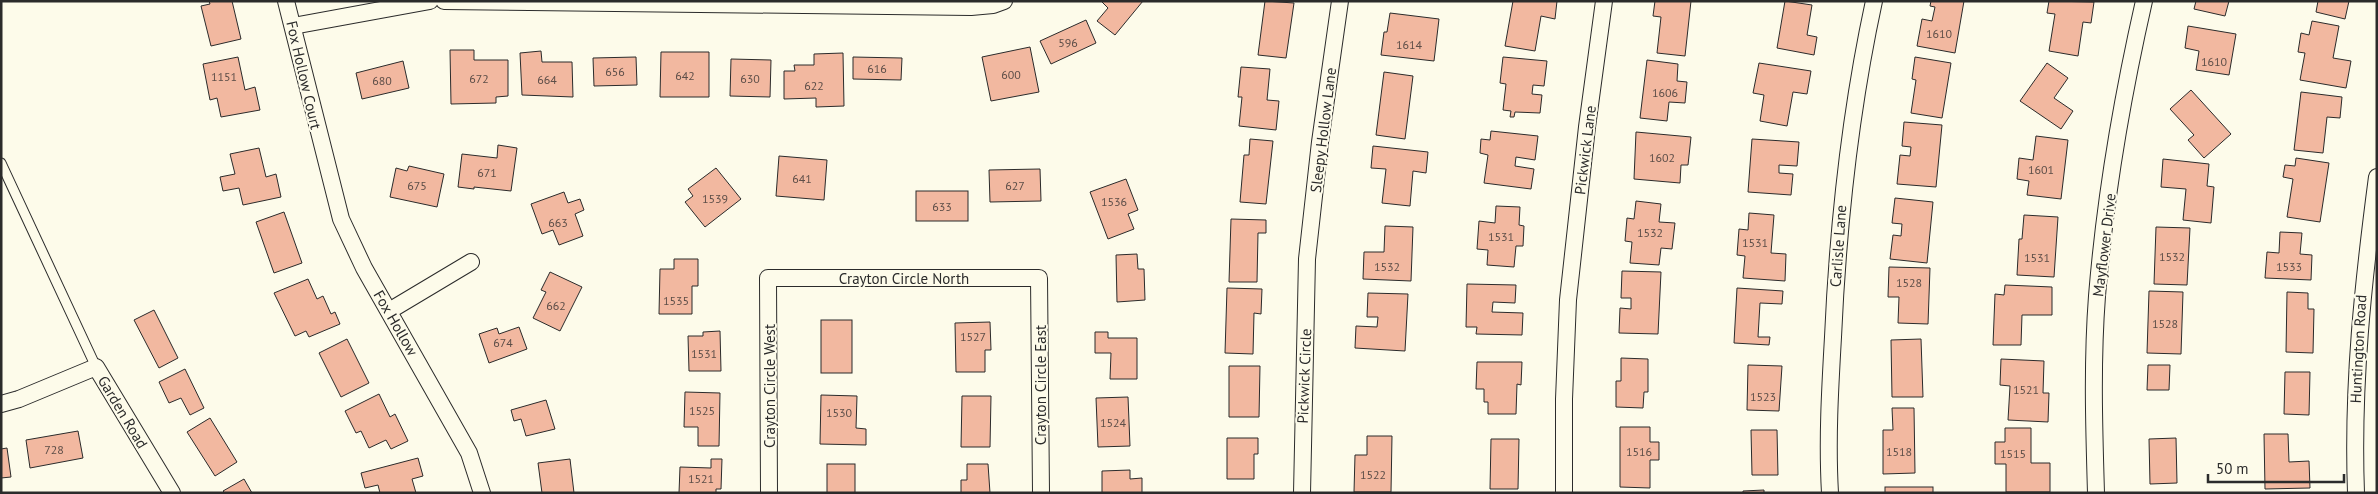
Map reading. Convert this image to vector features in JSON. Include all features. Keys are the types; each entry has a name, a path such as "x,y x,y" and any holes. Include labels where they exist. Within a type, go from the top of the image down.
{"street":[{"name":"Fox Hollow Court","path":"286,1 322,148"},
{"path":"293,26 430,1"},
{"path":"444,1 961,7 993,5 1004,1"},
{"name":"Sleepy Hollow Lane","path":"1307,259 1320,142 1340,1"},
{"name":"Pickwick Lane","path":"1564,493 1564,399 1568,300 1587,127 1604,1"},
{"name":"Carlisle Lane","path":"1830,493 1829,421 1839,221 1844,173 1874,1"},
{"name":"Mayflower Drive","path":"2096,493 2094,376 2097,295 2124,89 2144,1"},
{"name":"Fox Hollow","path":"322,148 341,219 364,268 469,453 482,493"},
{"name":"Huntington Road","path":"2356,493 2355,382 2361,293 2377,177"},
{"name":"Pickwick Circle","path":"1302,493 1307,259"},
{"path":"389,311 471,262"},
{"name":"Crayton Circle North","path":"768,278 1039,278"},
{"name":"Crayton Circle West","path":"768,278 769,493"},
{"name":"Crayton Circle East","path":"1039,278 1041,493"},
{"name":"Garden Road","path":"1,404 19,399 96,367 172,493"}],"lane":[{"path":"1,163 96,367"}],"building":[{"path":"209,1 232,1 241,39 211,46 201,6 210,4"},
{"path":"1101,1 1143,1 1115,35 1097,21 1108,8"},
{"path":"1265,1 1294,3 1286,58 1258,55"},
{"path":"1513,1 1557,1 1555,19 1541,16 1535,51 1505,46"},
{"path":"1655,1 1691,1 1685,56 1657,53 1661,17 1653,16"},
{"path":"1785,1 1812,5 1807,35 1817,37 1814,55 1777,48"},
{"path":"1931,1 1964,1 1955,53 1917,46 1922,19 1932,21 1935,7 1930,6"},
{"path":"2049,1 2094,2 2091,23 2083,22 2078,56 2049,51 2055,14 2047,13"},
{"path":"2196,1 2229,1 2225,16 2194,9"},
{"path":"2318,1 2349,1 2345,19 2316,12"},
{"path":"1390,13 1439,19 1434,61 1381,55 1384,32 1387,32"},
{"path":"1086,20 1096,43 1051,64 1040,41"},
{"path":"2312,21 2339,26 2333,58 2351,61 2346,88 2300,80 2305,53 2298,52 2301,33 2309,35"},
{"path":"2188,26 2236,34 2229,75 2196,70 2199,51 2185,48"},
{"path":"1030,47 1039,92 991,101 982,57"},
{"path":"450,50 474,50 474,60 508,60 508,96 496,97 496,103 451,104"},
{"path":"541,51 542,62 572,62 573,97 522,95 520,53"},
{"path":"661,52 709,52 709,97 660,97"},
{"path":"843,53 844,106 816,107 816,98 784,99 784,71 795,71 794,65 814,65 814,54"},
{"path":"238,57 245,90 255,87 260,110 221,117 217,98 210,100 203,64"},
{"path":"636,57 637,85 594,86 593,58"},
{"path":"853,57 902,58 901,80 853,79"},
{"path":"1503,57 1547,61 1544,86 1533,85 1532,94 1542,95 1540,113 1515,112 1514,117 1510,117 1511,111 1503,110 1506,84 1500,83"},
{"path":"1915,57 1951,63 1942,118 1911,113 1916,80 1912,79"},
{"path":"731,59 771,60 770,97 730,96"},
{"path":"1647,60 1678,64 1677,81 1687,82 1685,103 1669,102 1667,121 1640,118"},
{"path":"403,61 409,88 362,99 356,73"},
{"path":"1759,63 1811,71 1807,94 1793,92 1787,126 1760,121 1764,95 1753,93"},
{"path":"2047,63 2068,78 2054,98 2073,111 2061,129 2020,101"},
{"path":"1241,67 1270,69 1267,100 1279,101 1276,130 1239,126 1242,97 1238,97"},
{"path":"1384,72 1413,76 1405,139 1376,135"},
{"path":"2191,90 2231,134 2204,158 2188,140 2194,135 2170,109"},
{"path":"2301,92 2342,97 2340,118 2327,117 2323,153 2294,150"},
{"path":"1904,122 1942,125 1936,187 1897,184 1900,155 1910,156 1911,147 1902,146"},
{"path":"1491,131 1538,136 1535,160 1516,157 1515,166 1534,169 1531,189 1484,183 1488,155 1480,153 1481,139 1490,140"},
{"path":"1636,132 1691,137 1688,165 1681,165 1680,183 1634,179"},
{"path":"2036,136 2068,140 2061,199 2027,195 2029,181 2017,179 2019,158 2033,160"},
{"path":"1250,139 1273,141 1266,204 1240,202 1244,155 1249,155"},
{"path":"1752,139 1799,142 1797,166 1779,165 1779,173 1793,174 1791,195 1748,192"},
{"path":"498,145 517,148 511,191 458,187 462,154 497,158"},
{"path":"1373,146 1428,152 1426,173 1413,171 1410,206 1382,203 1386,169 1371,168"},
{"path":"259,148 266,177 276,174 281,197 243,205 239,188 223,191 220,177 235,174 230,154"},
{"path":"779,156 827,160 824,200 776,196"},
{"path":"2296,158 2329,163 2320,222 2287,217 2293,179 2283,177 2285,165 2295,166"},
{"path":"2163,159 2209,164 2207,186 2214,187 2211,223 2183,220 2186,189 2161,187"},
{"path":"409,166 444,174 437,207 390,197 396,168 407,171"},
{"path":"716,168 741,199 705,227 685,202 693,196 688,189"},
{"path":"1040,169 1041,201 990,202 989,170"},
{"path":"1126,179 1138,210 1128,214 1134,229 1108,239 1090,192"},
{"path":"916,191 968,191 968,221 916,221"},
{"path":"564,192 568,203 580,199 584,210 575,214 583,236 559,245 553,230 542,234 531,204"},
{"path":"1895,198 1933,202 1927,263 1890,259 1893,235 1901,236 1902,224 1892,223"},
{"path":"1636,201 1661,204 1659,222 1675,223 1672,249 1661,248 1659,265 1630,263 1632,242 1625,241 1627,218 1634,219"},
{"path":"1496,206 1520,207 1519,225 1524,226 1523,246 1516,246 1514,267 1487,265 1488,250 1477,249 1479,221 1495,223"},
{"path":"284,212 302,263 274,273 256,222"},
{"path":"1749,213 1774,215 1771,253 1786,254 1785,281 1743,278 1745,256 1737,255 1739,229 1748,230"},
{"path":"2024,215 2058,217 2054,277 2017,275 2019,239 2022,239"},
{"path":"1231,219 1266,220 1266,233 1258,233 1257,282 1229,282"},
{"path":"1385,226 1413,227 1411,281 1363,279 1364,252 1384,252"},
{"path":"2156,227 2190,228 2187,285 2154,284"},
{"path":"2280,232 2302,233 2300,254 2312,255 2311,280 2265,278 2267,252 2279,253"},
{"path":"1137,254 1138,269 1144,269 1145,300 1117,302 1116,255"},
{"path":"674,259 698,259 698,286 692,286 692,314 659,314 660,269 674,269"},
{"path":"1889,267 1930,268 1928,324 1898,323 1899,297 1888,297"},
{"path":"1622,271 1661,272 1658,334 1619,333 1620,308 1631,309 1631,298 1621,298"},
{"path":"550,272 582,287 560,331 533,318 546,292 541,290"},
{"path":"308,279 317,299 323,296 331,314 335,312 340,324 309,337 306,331 295,336 274,293"},
{"path":"1467,284 1516,285 1515,303 1493,302 1492,312 1523,313 1522,335 1476,334 1477,327 1466,327"},
{"path":"2005,285 2052,287 2052,315 2022,315 2021,345 1993,345 1995,294 2004,295"},
{"path":"1227,288 1262,289 1261,314 1254,313 1253,354 1225,353"},
{"path":"1737,288 1783,291 1782,304 1760,303 1758,337 1770,337 1769,345 1734,343"},
{"path":"2149,291 2183,292 2181,354 2147,353"},
{"path":"2287,292 2308,293 2308,309 2314,309 2313,353 2286,352"},
{"path":"1368,293 1408,294 1405,351 1355,348 1356,326 1377,327 1378,317 1367,317"},
{"path":"154,310 178,358 159,368 134,320"},
{"path":"821,320 852,320 852,373 821,373"},
{"path":"990,322 991,350 985,350 985,372 956,372 955,323"},
{"path":"519,327 527,349 489,363 479,334 497,328 499,334"},
{"path":"720,331 721,371 689,371 688,336 703,336 703,332"},
{"path":"1095,332 1108,332 1108,338 1137,338 1137,379 1110,379 1111,353 1095,353"},
{"path":"347,339 369,383 341,397 319,353"},
{"path":"1921,339 1923,397 1892,397 1891,340"},
{"path":"1621,358 1648,359 1648,392 1644,392 1643,408 1616,407 1616,381 1621,381"},
{"path":"2001,359 2044,361 2043,393 2049,393 2048,422 2008,420 2010,386 2000,385"},
{"path":"1477,362 1522,362 1521,385 1517,384 1516,414 1488,414 1488,402 1484,402 1484,389 1476,389"},
{"path":"1748,365 1782,366 1779,411 1747,410"},
{"path":"2148,365 2170,365 2169,390 2147,390"},
{"path":"1229,366 1260,366 1259,417 1229,417"},
{"path":"185,369 204,408 190,415 181,398 169,403 159,382"},
{"path":"2285,372 2310,372 2309,415 2284,414"},
{"path":"685,392 720,393 719,446 698,446 698,427 684,427"},
{"path":"379,394 390,417 395,414 408,441 391,449 386,440 369,448 361,431 356,433 345,411"},
{"path":"821,395 857,396 856,428 866,429 866,445 820,444"},
{"path":"962,396 991,396 990,447 961,447"},
{"path":"1128,397 1130,446 1098,447 1096,398"},
{"path":"546,400 555,429 526,436 521,419 514,421 511,410"},
{"path":"1892,408 1914,408 1915,473 1883,474 1883,430 1893,430"},
{"path":"210,418 237,462 215,476 187,432"},
{"path":"1620,427 1650,427 1650,442 1659,442 1659,460 1650,460 1650,488 1620,487"},
{"path":"2005,428 2031,428 2031,463 2050,463 2050,492 2006,492 2006,464 1995,464 1995,442 2005,442"},
{"path":"1751,430 1777,430 1778,475 1752,475"},
{"path":"78,431 83,458 30,468 26,440"},
{"path":"2264,434 2288,434 2289,462 2309,461 2310,488 2265,489"},
{"path":"1367,436 1392,436 1391,492 1354,492 1355,455 1367,455"},
{"path":"1227,438 1258,438 1258,454 1254,454 1254,479 1227,479"},
{"path":"2176,438 2177,483 2150,484 2149,439"},
{"path":"1491,439 1519,439 1518,489 1490,489"},
{"path":"7,448 11,477 1,478 1,449"},
{"path":"418,458 423,476 412,479 416,493 380,493 378,485 365,488 361,473"},
{"path":"570,459 574,493 542,493 538,463"},
{"path":"711,459 722,459 721,489 716,489 716,493 679,493 680,467 711,468"},
{"path":"827,464 855,464 855,493 827,493"},
{"path":"967,464 988,464 990,493 961,493 961,480 967,480"},
{"path":"1130,470 1130,479 1142,478 1142,493 1102,493 1102,471"},
{"path":"244,479 252,493 225,493 223,491"},
{"path":"1885,487 1933,487 1933,493 1885,493"},
{"path":"1764,490 1764,493 1743,493 1743,491"}]}
